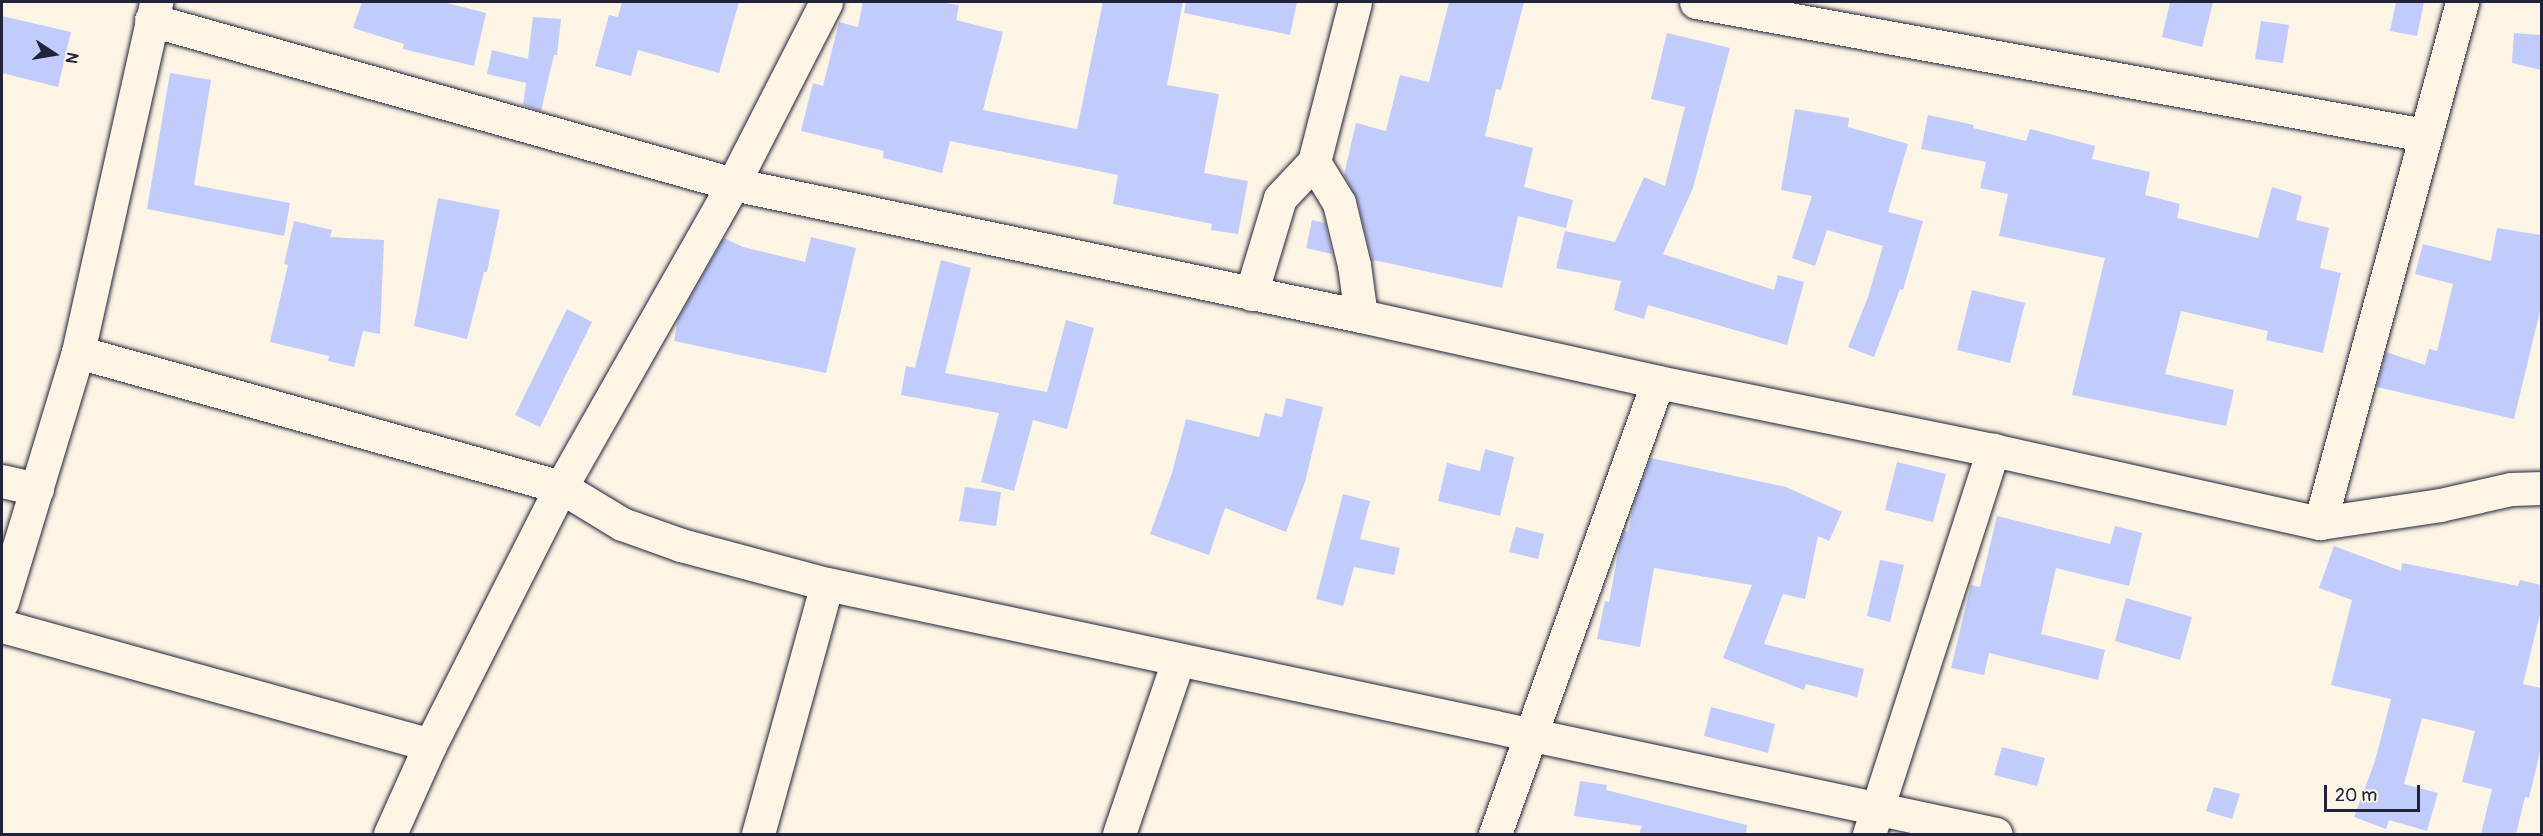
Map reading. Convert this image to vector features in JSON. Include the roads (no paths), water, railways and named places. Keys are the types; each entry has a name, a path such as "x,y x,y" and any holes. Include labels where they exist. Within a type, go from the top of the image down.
{"street":[{"path":"390,834 430,745 561,487 733,184 826,2"},
{"path":"1251,294 1280,198 1314,162 1355,2"},
{"path":"1696,2 2424,135"},
{"path":"2320,523 2424,135 2463,2"},
{"path":"2,602 78,352 154,11 733,184 1361,316 1658,382 1993,450 2320,523 2440,505 2511,489 2541,488"},
{"path":"1314,162 1340,203 1354,266 1361,316"},
{"path":"78,352 561,487 622,524 681,545 827,584 1529,736 1873,822 1996,834"},
{"path":"1495,834 1658,382"},
{"path":"1873,822 1993,450"},
{"path":"2,481 36,489"},
{"path":"758,834 827,584"},
{"path":"2,626 430,745"},
{"path":"1119,834 1178,661"}]}
